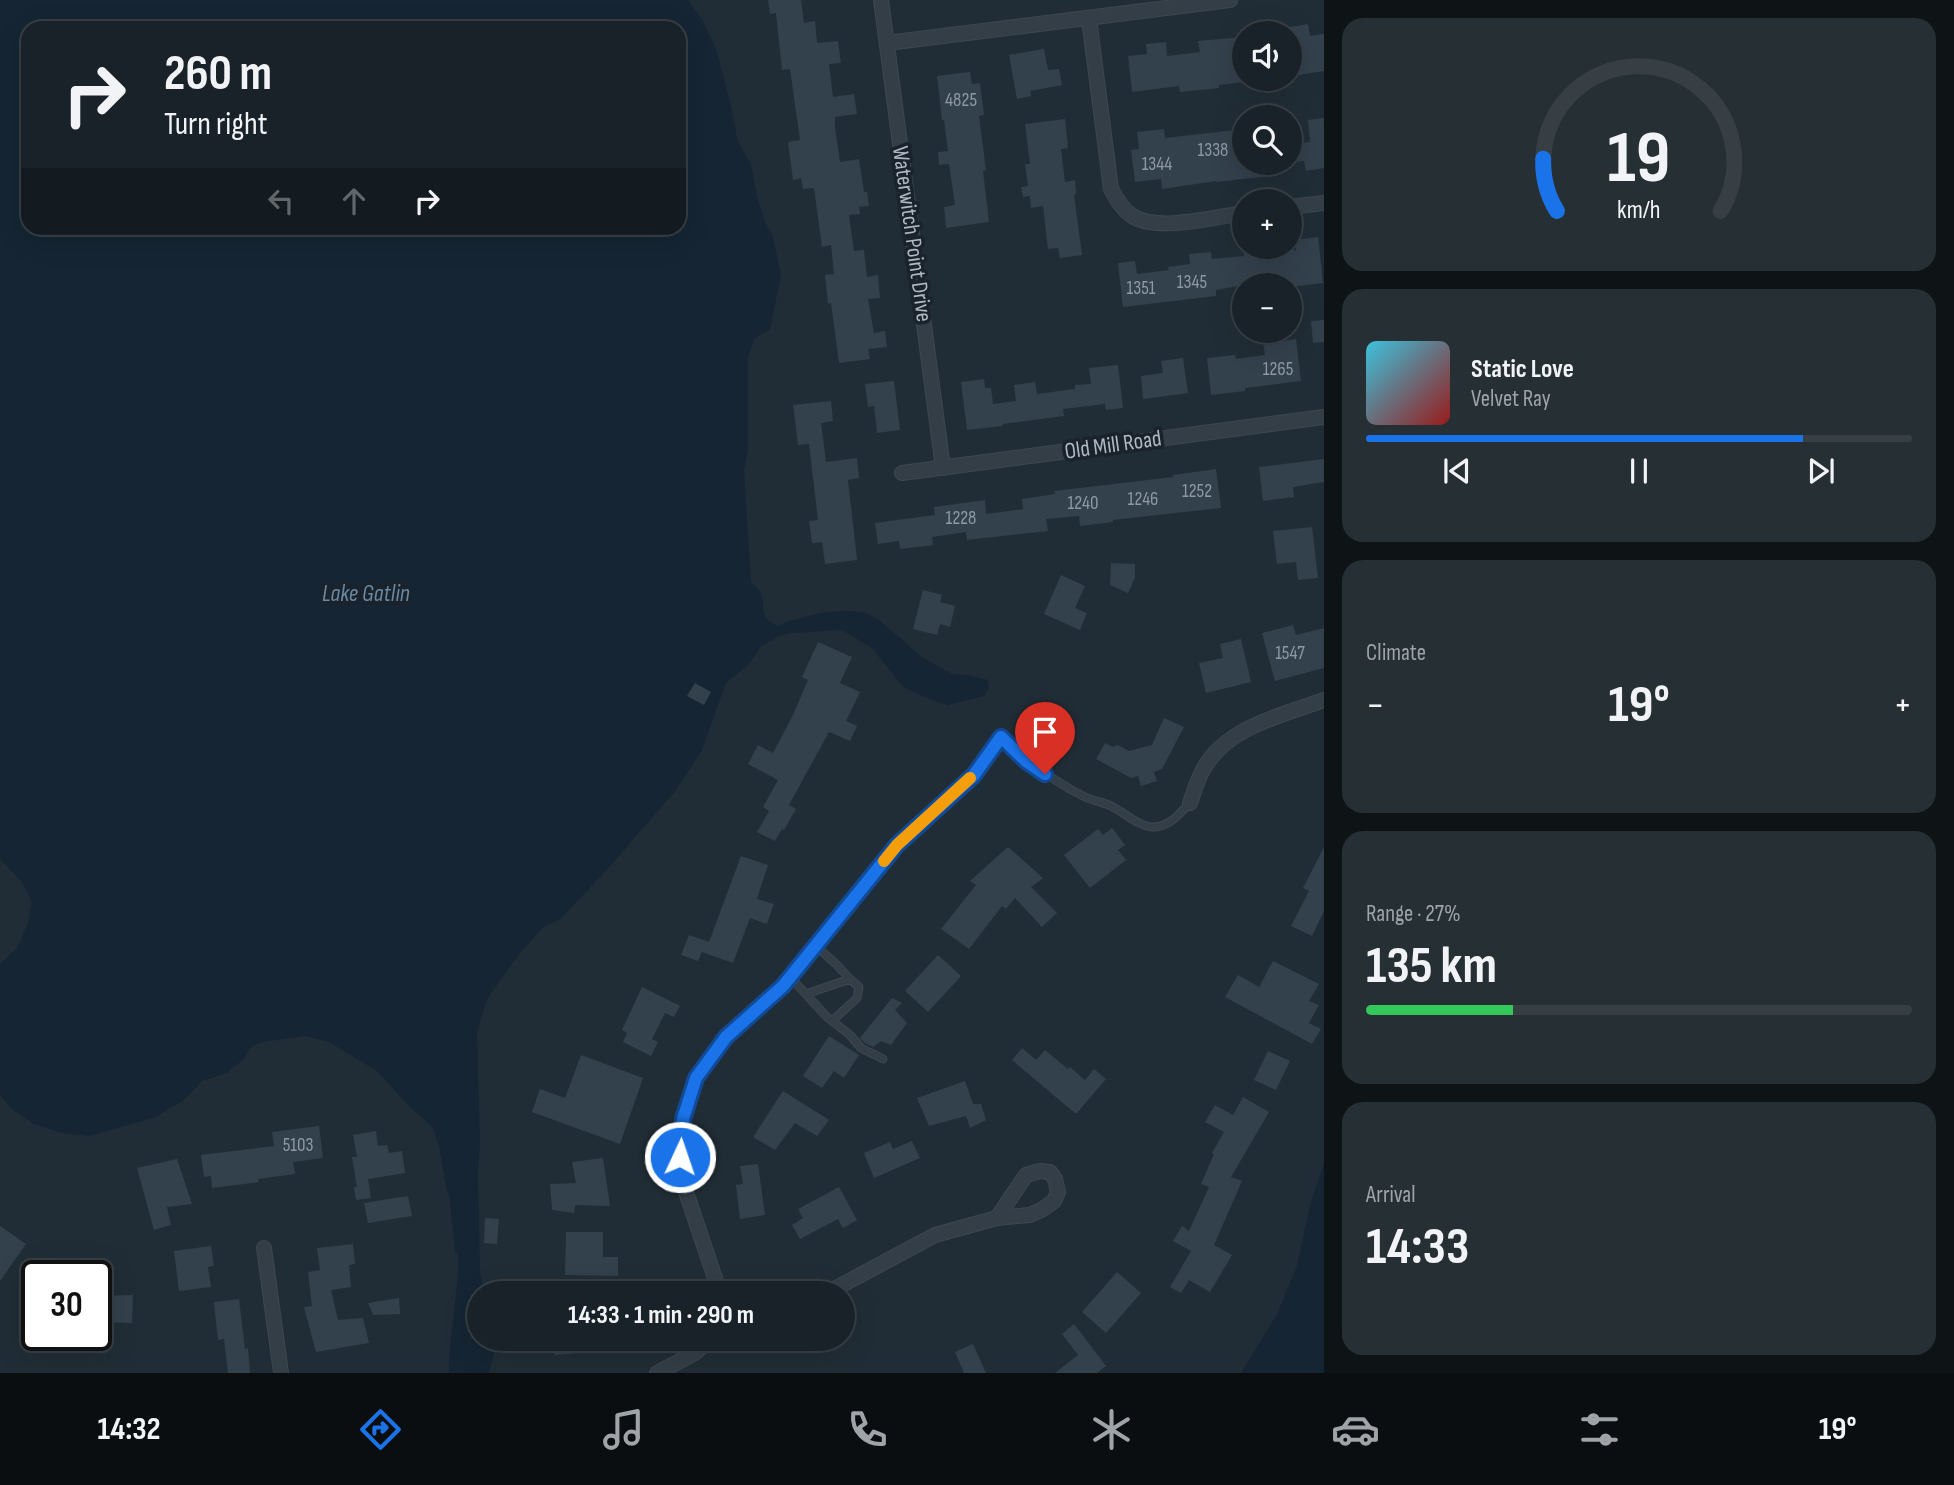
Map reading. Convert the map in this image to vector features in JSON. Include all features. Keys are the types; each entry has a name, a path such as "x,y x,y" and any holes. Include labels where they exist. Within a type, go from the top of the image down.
{"street":[{"name":"Waterwitch Point Drive","path":"881,0 943,468"},
{"path":"887,43 1230,0"},
{"path":"1089,19 1111,189 1119,203 1130,215 1160,225 1232,215"},
{"path":"1302,206 1324,203"},
{"name":"Old Mill Road","path":"902,473 1324,417"},
{"path":"1190,803 1203,769 1212,755 1230,740 1254,726 1324,700"},
{"path":"716,1281 682,1180 680,1148 683,1119 696,1078 726,1037 783,986 897,845 974,775 1001,737"},
{"path":"849,1281 935,1235 997,1218"},
{"path":"264,1248 281,1373"},
{"path":"657,1373 697,1351"}],"lane":[{"path":"1001,737 1026,761 1065,786 1148,827 1166,824 1190,803"},
{"path":"816,946 859,987 857,998 832,1021"},
{"path":"790,977 862,1048 883,1059"},
{"path":"806,994 851,980"}],"water":[{"name":"Lake Gatlin","path":"0,0 688,0 702,19 716,49 737,139 751,165 758,200 772,234 781,275 770,329 754,339 748,357 748,450 744,471 751,582 761,595 764,615 778,626 820,613 863,612 878,619 922,657 952,674 988,680 989,687 984,696 948,705 903,687 872,648 842,630 779,636 761,647 748,665 726,683 702,750 676,790 606,871 560,919 542,928 516,958 487,999 477,1032 482,1281 467,1281 467,1351 493,1351 489,1373 449,1373 460,1225 447,1191 433,1127 410,1107 377,1071 329,1042 305,1036 252,1046 243,1060 226,1073 202,1081 184,1100 154,1118 89,1136 62,1133 34,1124 12,1109 0,1095 0,964 17,948 28,923 32,902 22,882 0,859"},
{"path":"1324,1163 1324,1373 1241,1373 1276,1316 1297,1266 1309,1209"}],"building":[{"path":"768,0 801,0 804,23 815,21 817,43 838,41 841,63 829,64 833,97 854,94 857,114 835,117 835,128 840,162 859,159 864,192 867,192 869,206 859,207 860,214 849,215 854,251 864,250 867,277 878,275 880,298 868,299 874,333 885,331 887,347 868,349 870,359 839,363 825,275 834,274 831,245 822,247 814,188 803,189 801,178 793,180 788,142 800,140 790,69 782,70 776,13 770,14"},
{"path":"1308,24 1310,36 1324,34 1324,71 1302,75 1302,25"},
{"path":"1232,38 1232,83 1219,85 1219,88 1180,92 1179,86 1132,92 1128,56 1147,54 1146,44 1166,42 1167,56 1200,52 1198,41"},
{"path":"1044,49 1048,70 1059,69 1062,85 1030,91 1031,96 1017,99 1009,55"},
{"path":"970,72 972,84 980,83 984,115 979,116 989,222 946,228 944,207 955,205 949,164 939,165 938,152 948,151 937,76"},
{"path":"1324,118 1324,168 1306,171 1302,161 1302,143 1310,142 1308,120"},
{"path":"1065,119 1068,148 1061,149 1065,182 1075,180 1074,195 1082,255 1060,258 1058,248 1048,249 1043,206 1031,208 1030,196 1023,197 1021,187 1028,186 1025,164 1030,164 1025,124"},
{"path":"1164,129 1165,138 1232,130 1232,175 1270,176 1162,189 1161,179 1135,182 1131,150 1139,149 1137,132"},
{"path":"1318,237 1323,283 1302,286 1302,273 1232,273 1232,287 1216,290 1216,296 1123,307 1118,263 1135,261 1137,274 1190,264 1189,254 1211,252 1212,259 1302,259 1302,239"},
{"path":"1324,320 1324,342 1313,343 1311,321"},
{"path":"1263,343 1296,343 1301,381 1211,395 1207,358 1235,355 1236,359 1265,355"},
{"path":"1183,358 1188,393 1143,399 1141,376 1163,373 1161,361"},
{"path":"1118,365 1123,408 1106,410 1105,404 1063,409 1064,416 967,430 961,382 984,379 985,388 991,388 993,404 1016,401 1014,385 1035,382 1037,394 1075,389 1075,385 1091,384 1089,368"},
{"path":"894,381 900,430 877,433 874,406 868,407 865,384"},
{"path":"831,401 833,421 821,423 826,462 857,458 859,478 848,480 857,560 825,564 822,542 812,543 809,521 818,520 809,444 798,445 793,405"},
{"path":"1324,459 1324,482 1293,487 1294,497 1263,501 1259,467"},
{"path":"1216,469 1221,508 1080,526 1079,516 1046,519 1048,531 967,540 966,532 932,537 933,545 900,549 899,541 878,544 875,523 935,515 934,507 985,500 986,514 1023,509 1022,499 1055,494 1054,491 1173,477"},
{"path":"1312,527 1318,578 1298,580 1296,562 1277,564 1273,531"},
{"path":"1111,563 1135,564 1135,578 1128,593 1110,585"},
{"path":"1061,575 1085,586 1075,608 1087,613 1080,630 1044,614"},
{"path":"923,590 942,595 940,602 955,606 950,627 940,624 937,635 913,629"},
{"path":"1293,625 1296,635 1324,628 1324,668 1275,681 1262,633"},
{"path":"1241,639 1251,682 1206,693 1199,663 1223,658 1220,644"},
{"path":"818,642 852,657 840,683 860,692 846,721 857,726 850,741 829,732 789,805 796,809 775,841 757,832 769,811 763,807 778,780 748,764 758,745 773,753 808,680 802,677"},
{"path":"695,683 711,692 704,705 687,696"},
{"path":"1164,718 1184,727 1162,769 1154,772 1157,781 1141,786 1138,776 1131,778 1096,759 1105,743 1113,747 1118,745 1129,751 1152,745"},
{"path":"1112,828 1125,845 1118,850 1126,860 1090,888 1064,855 1098,829 1103,835"},
{"path":"1008,847 1043,878 1031,887 1057,913 1042,927 1015,898 1006,909 1002,906 969,949 941,929 976,885 970,881"},
{"path":"1324,847 1324,911 1312,936 1291,926 1309,891 1303,888"},
{"path":"741,856 768,865 757,899 774,904 767,924 750,918 733,963 702,952 698,961 681,955 689,935 709,942"},
{"path":"938,955 961,976 928,1012 905,991"},
{"path":"1273,961 1319,984 1309,1001 1319,1005 1309,1023 1321,1029 1312,1044 1225,997 1238,975 1259,987"},
{"path":"642,987 680,1006 674,1017 665,1013 652,1039 658,1042 651,1056 623,1042 627,1033 622,1030"},
{"path":"892,998 902,1003 895,1010 907,1023 891,1045 881,1041 873,1047 860,1038"},
{"path":"829,1036 859,1055 844,1078 834,1071 822,1088 803,1076"},
{"path":"1022,1048 1036,1060 1045,1050 1085,1080 1094,1069 1106,1079 1076,1114 1012,1060"},
{"path":"1268,1051 1290,1061 1276,1090 1254,1080"},
{"path":"581,1055 643,1078 620,1144 532,1112 540,1089 565,1098"},
{"path":"965,1081 973,1104 981,1104 986,1120 970,1128 966,1116 929,1126 917,1098"},
{"path":"783,1091 829,1120 817,1136 795,1123 775,1150 753,1137"},
{"path":"1243,1097 1269,1112 1231,1177 1242,1181 1214,1245 1232,1255 1210,1292 1189,1280 1181,1293 1170,1287 1191,1251 1173,1241 1182,1226 1189,1231 1209,1187 1201,1184 1214,1154 1212,1153 1224,1132 1205,1122 1215,1105 1233,1115"},
{"path":"319,1126 323,1158 293,1162 295,1174 212,1188 211,1176 204,1177 201,1155 274,1146 272,1132"},
{"path":"376,1131 378,1146 387,1145 389,1153 402,1151 405,1173 368,1179 371,1198 356,1200 354,1187 357,1187 352,1157 357,1157 353,1135"},
{"path":"912,1141 920,1158 874,1178 864,1153 890,1142 893,1149"},
{"path":"603,1158 610,1206 575,1205 574,1213 552,1210 550,1184 576,1183 572,1162"},
{"path":"177,1159 192,1204 167,1207 171,1225 154,1230 137,1168"},
{"path":"758,1164 765,1215 740,1219 736,1185 743,1184 740,1166"},
{"path":"839,1187 857,1220 843,1228 838,1219 800,1239 792,1225 803,1218 798,1209"},
{"path":"408,1196 412,1216 368,1223 364,1203"},
{"path":"485,1218 499,1219 497,1244 484,1243"},
{"path":"0,1226 26,1244 0,1281"},
{"path":"566,1232 603,1232 603,1257 618,1257 618,1276 565,1275"},
{"path":"353,1244 355,1264 349,1265 351,1287 331,1290 338,1320 363,1318 369,1343 316,1352 304,1307 312,1306 308,1272 320,1270 317,1248"},
{"path":"211,1246 214,1266 208,1267 211,1287 179,1291 174,1251"},
{"path":"1117,1272 1141,1293 1106,1333 1082,1312"},
{"path":"133,1295 132,1323 112,1322 112,1296"},
{"path":"399,1298 400,1314 373,1315 368,1303"},
{"path":"239,1299 250,1373 228,1373 224,1339 218,1340 214,1302"},
{"path":"1074,1324 1106,1366 1097,1373 1055,1373 1078,1355 1062,1334"},
{"path":"973,1344 986,1373 964,1373 955,1352"},
{"path":"554,1351 599,1351 555,1355"}],"waterway":[{"path":"457,1203 462,1249"}],"slow traffic":[{"path":"884,861 897,845 970,778"}],"route":[{"path":"680,1157 683,1119 696,1078 726,1037 783,986 897,845 974,775 1001,737 1026,761 1045,774"}]}
